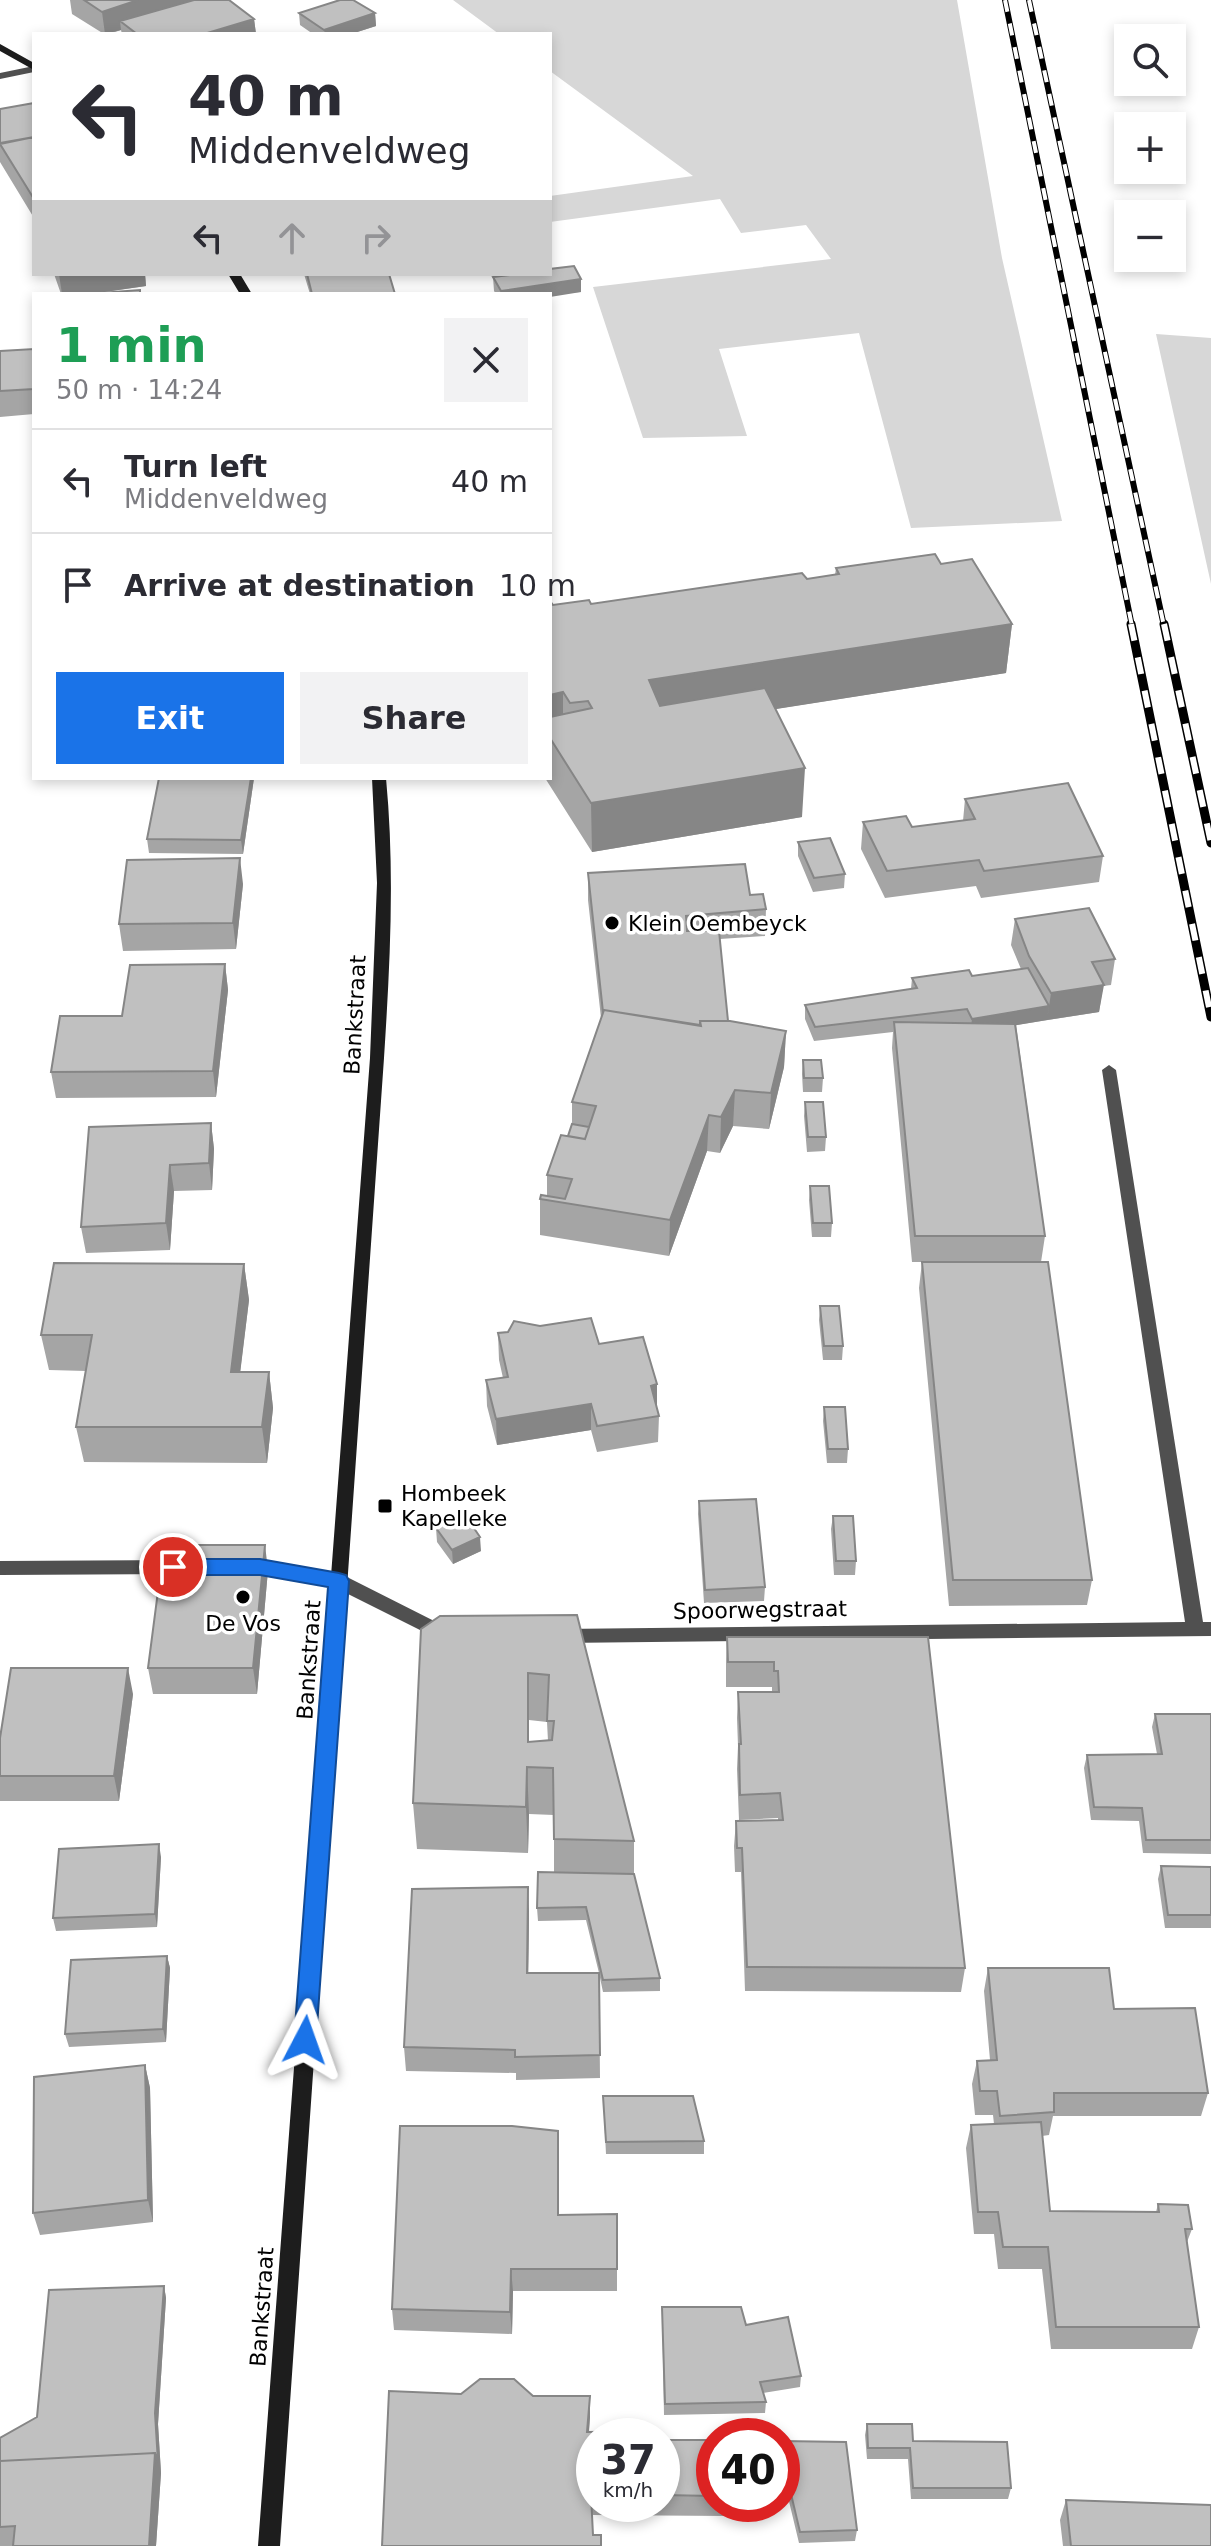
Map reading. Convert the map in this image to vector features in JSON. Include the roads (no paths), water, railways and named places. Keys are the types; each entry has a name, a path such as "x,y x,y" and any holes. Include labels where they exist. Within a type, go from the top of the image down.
{"street":[{"path":"0,47 32,67"},
{"path":"0,76 32,68"},
{"name":"Bankstraat","path":"269,2546 379,1028 384,920 383,808 379,780"},
{"name":"Spoorwegstraat","path":"547,1637 1203,1630 1109,1070"},
{"path":"0,1568 199,1567"},
{"path":"229,1567 260,1567 339,1581 452,1638 468,1637"}],"railway":[{"path":"1005,0 1132,626"},
{"path":"1029,0 1164,626"},
{"path":"1131,624 1211,1017"},
{"path":"1164,624 1211,843"}],"place":[{"name":"Klein Oembeyck","path":"612,923"},
{"name":"Hombeek Kapelleke","path":"385,1506"},
{"name":"De Vos","path":"243,1597"}]}
